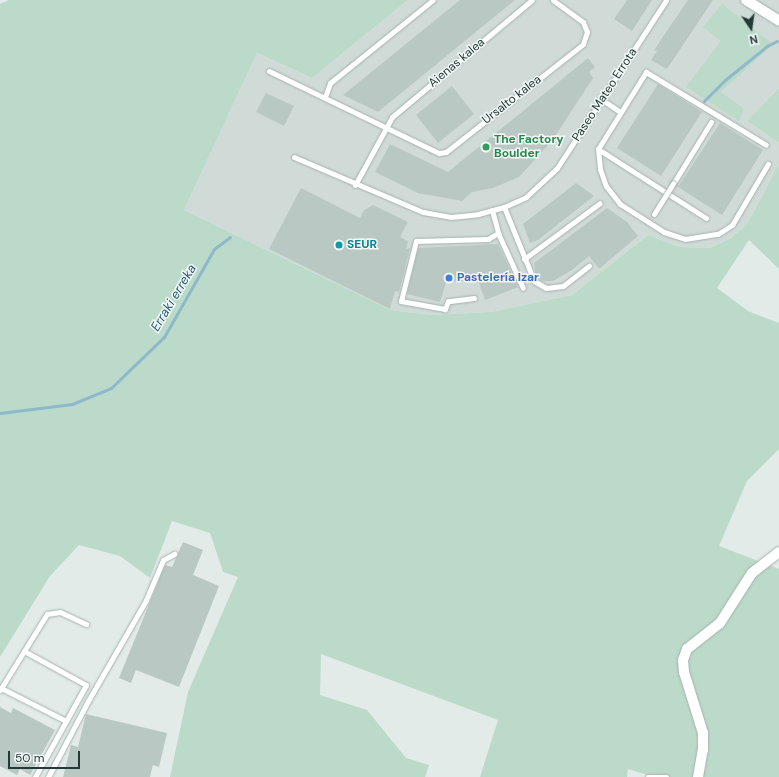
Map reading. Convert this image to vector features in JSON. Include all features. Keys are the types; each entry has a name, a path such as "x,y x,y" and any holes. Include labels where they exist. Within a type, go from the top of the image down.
{"street":[{"path":"746,0 779,21"},
{"path":"698,777 703,750 703,733 684,672 683,660 687,649 720,623 752,573 779,552"}],"lane":[{"path":"325,97 330,83 434,0"},
{"name":"Aienas kalea","path":"384,128 392,117 532,0"},
{"name":"Ursalto kalea","path":"269,71 325,97 384,128 439,154 446,152 583,44 587,32 583,22 553,0"},
{"name":"Paseo Mateo Errota","path":"294,157 423,212 451,217 504,207 526,197 557,168 666,0"},
{"path":"766,145 646,72 598,149 600,170 606,186 620,204 664,232 685,239 718,234 732,225 768,164"},
{"path":"601,99 620,112"},
{"path":"650,223 654,214 712,122"},
{"path":"355,184 384,128"},
{"path":"598,149 706,218"},
{"path":"524,258 600,203"},
{"path":"504,207 534,281 546,288 563,286 589,266"},
{"path":"492,210 498,233 523,288"},
{"path":"474,298 448,301 445,309 401,301 416,241 488,240 498,233"},
{"path":"48,777 88,701 146,600 163,560 174,554"},
{"path":"66,721 1,689 47,614 60,612 86,624"},
{"path":"24,651 86,685 35,777"},
{"path":"648,777 666,777"}],"shaded area":[{"path":"408,0 779,0 779,88 747,121 779,143 779,164 747,224 731,238 710,248 680,247 648,235 572,295 491,312 432,315 390,310 184,210 257,53 312,78"}],"green space":[{"path":"9,0 408,0 312,78 257,53 184,210 390,310 432,315 491,312 572,295 648,235 680,247 710,248 731,238 747,224 779,164 779,269 749,240 717,288 748,311 779,323 779,449 747,481 719,546 779,569 779,777 654,777 628,769 627,777 480,777 498,720 321,654 320,695 367,710 406,758 429,765 425,777 170,777 188,692 238,577 223,572 210,533 172,521 150,578 120,556 79,545 50,576 0,657 0,4"},
{"path":"722,4 773,44 721,92 744,109 739,121 686,87 721,41 703,27"},
{"path":"779,88 779,143 747,121"}],"building":[{"path":"460,0 515,0 378,112 343,95"},
{"path":"627,0 652,0 632,31 614,19"},
{"path":"688,0 713,0 667,69 651,60 657,51 654,50"},
{"path":"588,58 595,67 589,72 593,78 552,141 519,177 493,188 472,192 462,201 418,193 375,172 390,144 448,172"},
{"path":"658,84 702,112 661,176 617,148"},
{"path":"452,86 474,114 438,143 416,115"},
{"path":"266,93 294,106 284,126 256,112"},
{"path":"720,123 763,150 722,215 678,187"},
{"path":"576,183 594,196 538,240 530,243 523,224"},
{"name":"SEUR","path":"301,188 360,218 364,210 373,205 408,222 400,237 408,241 406,249 410,248 399,292 395,291 390,309 269,249"},
{"path":"607,208 627,222 638,236 599,269 589,256 572,270 553,281 542,281 536,275 534,263"},
{"path":"498,244 518,287 485,300 478,280 446,282 440,302 407,294 418,248"},
{"path":"183,542 203,550 193,575 219,586 179,687 136,670 131,683 119,678 165,565 172,567"},
{"path":"0,707 11,713 13,708 55,730 30,775 20,769 17,775 0,766"},
{"path":"86,714 167,733 159,767 153,765 150,777 63,777 71,745 78,747"}],"waterway":[{"name":"Erraki erreka","path":"704,101 725,80 767,46 777,41"},
{"name":"Erraki erreka","path":"0,413 72,404 111,388 164,337 214,249 230,237"}],"place":[{"name":"The Factory Boulder","path":"486,147"},
{"name":"SEUR","path":"339,245"},
{"name":"Pastelería Izar","path":"449,278"}]}
